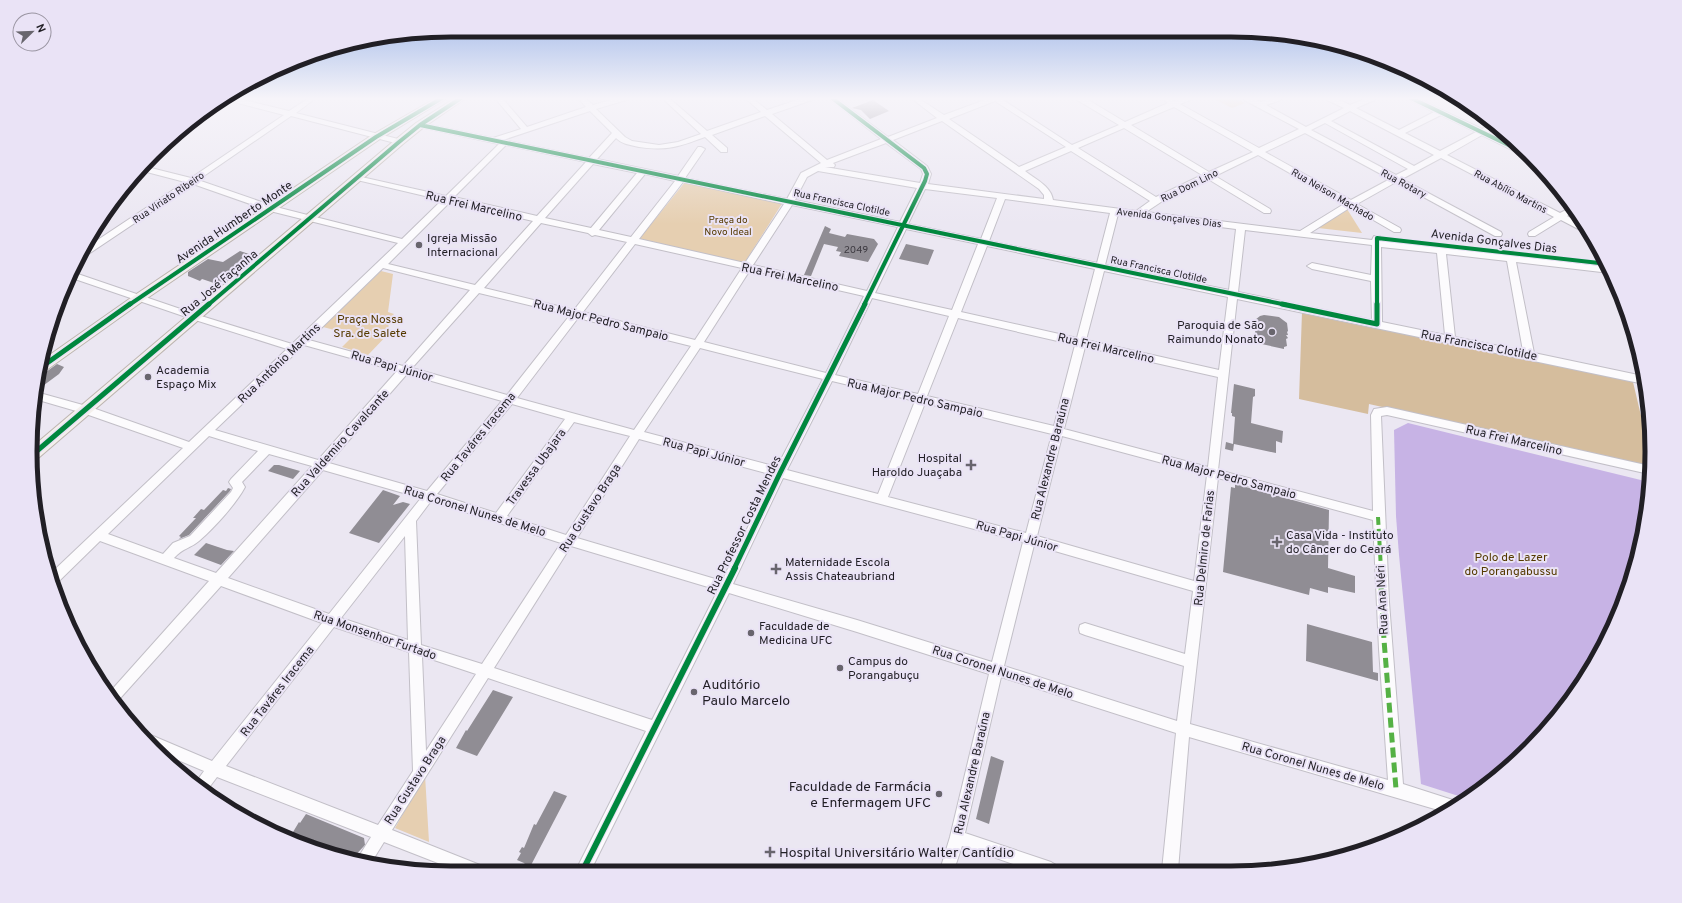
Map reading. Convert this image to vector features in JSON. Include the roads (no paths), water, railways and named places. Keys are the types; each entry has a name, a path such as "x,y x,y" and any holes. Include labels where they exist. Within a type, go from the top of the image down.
{"main road":[{"name":"Avenida Humberto Monte","path":"47,363 139,298 273,209 372,140"},
{"name":"Rua José Façanha","path":"37,451 399,142"}],"street":[{"name":"Rua Viriato Ribeiro","path":"90,249 251,140"},
{"path":"390,140 399,142"},
{"name":"Rua Francisca Clotilde","path":"494,140 984,241 1638,379"},
{"name":"Rua Valdemiro Cavalcante","path":"116,694 610,140"},
{"path":"624,140 630,143 659,148 689,140"},
{"path":"713,140 724,150"},
{"path":"794,140 821,166"},
{"path":"887,140 924,168 927,174 923,183"},
{"name":"Rua Gustavo Braga","path":"366,857 637,434 747,268 790,201 804,175 821,166 887,140"},
{"path":"974,140 1046,191 1050,202"},
{"path":"1060,140 1156,201"},
{"path":"1018,171 1090,140"},
{"path":"1150,140 1267,211"},
{"name":"Rua Nelson Machado","path":"1240,140 1397,230"},
{"name":"Rua Dom Lino","path":"1138,213 1156,201 1282,140"},
{"name":"Rua Rotary","path":"1325,140 1498,234"},
{"path":"1361,140 1414,169"},
{"name":"Rua Abílio Martins","path":"1413,140 1578,226"},
{"path":"1305,231 1350,204 1467,140"},
{"path":"1499,140 1511,146"},
{"name":"Rua Antônio Martins","path":"56,576 381,265 505,142"},
{"name":"Rua Taváres Iracema","path":"204,783 429,496 510,398 577,313 681,179 682,175 701,149"},
{"name":"Avenida Gonçalves Dias","path":"821,166 1002,196 1241,226 1305,231 1602,269"},
{"path":"148,170 192,181 273,209 404,242"},
{"path":"592,233 643,171"},
{"name":"Rua Frei Marcelino","path":"357,178 538,221 1224,375"},
{"name":"Rua Professor Costa Mendes","path":"585,866 829,377 904,225 923,183"},
{"path":"881,500 1002,196"},
{"name":"Rua Alexandre Baraúna","path":"947,866 957,837 996,670 1115,210"},
{"path":"1532,234 1569,212"},
{"name":"Rua Delmiro de Farias","path":"1170,866 1183,729 1241,226"},
{"path":"1377,240 1377,324"},
{"name":"Avenida Gonçalves Dias","path":"1377,240 1441,251 1599,263"},
{"path":"1441,251 1450,339"},
{"path":"1510,256 1529,355"},
{"name":"Rua Major Pedro Sampaio","path":"381,265 829,377 1057,431 1378,517"},
{"path":"1312,266 1376,279"},
{"name":"Rua Papi Júnior","path":"76,276 195,317 510,398 572,417 881,500 932,512 1200,588"},
{"path":"41,397 86,410 191,447"},
{"name":"Rua Frei Marcelino","path":"1378,412 1387,411 1644,469"},
{"name":"Rua Ana Néri","path":"1378,412 1376,414 1378,517 1384,640 1396,789"},
{"name":"Travessa Ubajara","path":"499,518 572,417"},
{"name":"Rua Coronel Nunes de Melo","path":"208,432 429,496 569,541 724,588 857,626 1183,729 1447,805"},
{"path":"165,560 178,547 194,539 235,495 239,486 235,482 267,449"},
{"path":"410,521 420,773"},
{"name":"Rua Monsenhor Furtado","path":"99,536 332,621 654,727"},
{"path":"1085,629 1191,662"},
{"path":"158,745 215,769 465,866"},
{"path":"957,837 1040,866"}],"place":[{"name":"Igreja Missão Internacional","path":"419,245"},
{"name":"Paroquia de São Raimundo Nonato","path":"1272,332"},
{"name":"Academia Espaço Mix","path":"148,377"},
{"name":"Hospital Haroldo Juaçaba","path":"971,465"},
{"name":"Casa Vida - Instituto do Câncer do Ceará","path":"1277,542"},
{"name":"Maternidade Escola Assis Chateaubriand","path":"776,569"},
{"name":"Faculdade de Medicina UFC","path":"751,633"},
{"name":"Campus do Porangabuçu","path":"840,668"},
{"name":"Auditório Paulo Marcelo","path":"694,692"},
{"name":"Faculdade de Farmácia e Enfermagem UFC","path":"939,794"},
{"name":"Hospital Universitário Walter Cantídio","path":"770,852"}],"park label":[{"name":"Praça do Novo Ideal","path":"728,224"},
{"name":"Praça Nossa Sra. de Salete","path":"370,326"},
{"name":"Polo de Lazer do Porangabussu","path":"1511,564"}]}
